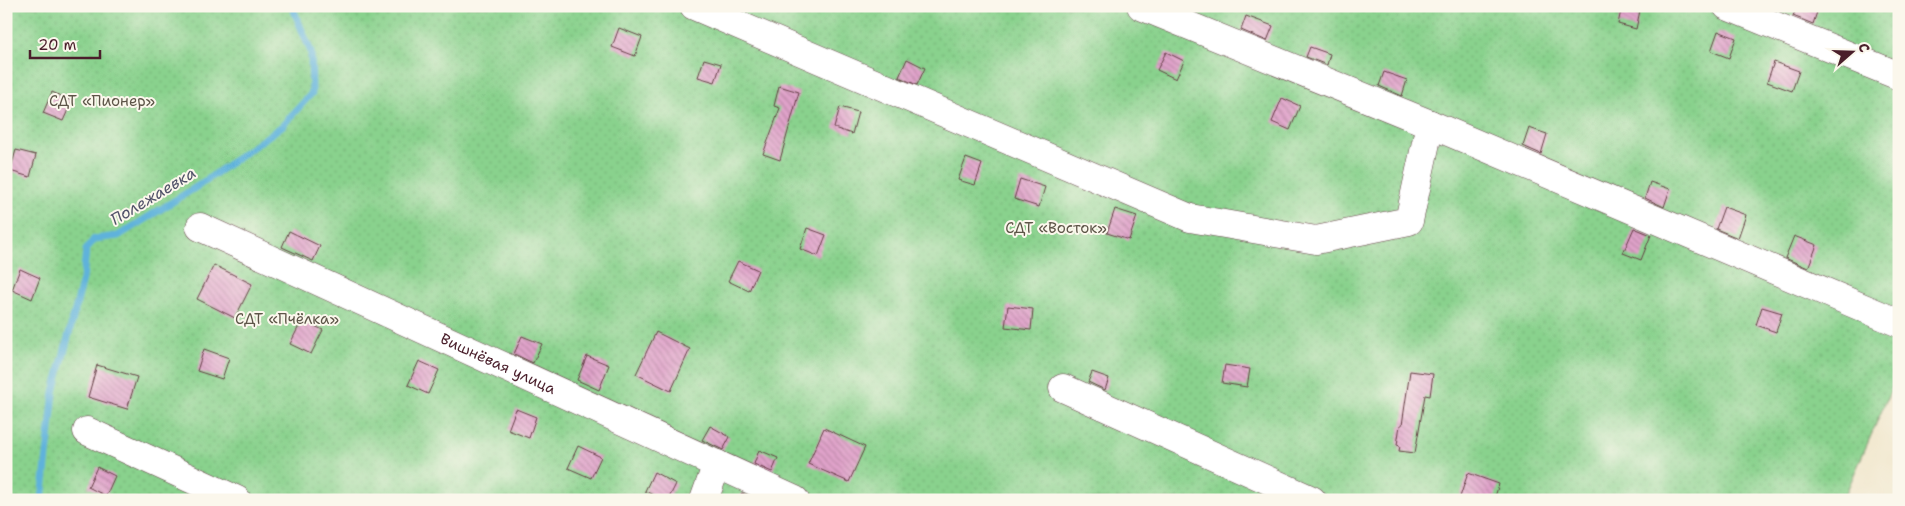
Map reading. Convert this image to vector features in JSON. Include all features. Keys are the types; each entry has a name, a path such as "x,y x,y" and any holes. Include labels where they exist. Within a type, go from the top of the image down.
{"street":[{"path":"694,6 1190,218 1316,240 1409,221 1430,124"},
{"path":"1141,6 1430,124 1899,323"},
{"path":"1728,6 1899,76"},
{"name":"Вишнёвая улица","path":"200,227 795,500"},
{"path":"1063,388 1312,500"},
{"path":"87,431 237,500"},
{"path":"704,500 717,464"}],"green space":[{"path":"6,6 1899,6 1899,371 1843,500 6,500"}],"building":[{"path":"1622,6 1641,6 1636,29 1618,24"},
{"path":"1797,6 1819,6 1813,24 1793,16"},
{"path":"1246,16 1273,26 1267,41 1241,30"},
{"path":"619,28 642,37 635,56 612,47"},
{"path":"1718,31 1736,38 1729,58 1711,51"},
{"path":"1310,47 1330,54 1327,65 1306,57"},
{"path":"1166,52 1184,61 1176,79 1157,70"},
{"path":"704,59 721,64 715,82 698,77"},
{"path":"907,59 925,68 917,85 899,77"},
{"path":"1774,62 1799,71 1792,91 1767,82"},
{"path":"1384,72 1407,80 1402,96 1379,86"},
{"path":"779,86 799,92 780,160 763,154 780,108 774,106"},
{"path":"52,92 72,101 63,121 43,113"},
{"path":"1282,98 1300,106 1290,130 1272,122"},
{"path":"840,107 858,112 852,134 834,128"},
{"path":"1529,128 1547,134 1541,154 1523,146"},
{"path":"16,150 36,155 30,177 10,171"},
{"path":"966,158 982,164 975,185 958,180"},
{"path":"1020,179 1045,187 1039,207 1014,199"},
{"path":"1650,182 1670,189 1664,207 1645,198"},
{"path":"1724,207 1746,215 1738,238 1716,229"},
{"path":"1115,209 1137,216 1129,240 1107,233"},
{"path":"807,228 826,235 818,256 800,249"},
{"path":"1634,228 1651,235 1641,260 1623,253"},
{"path":"289,231 320,246 313,261 282,247"},
{"path":"1794,236 1817,245 1808,268 1785,258"},
{"path":"738,261 758,270 749,291 728,281"},
{"path":"214,265 252,284 235,318 197,299"},
{"path":"20,269 40,278 32,299 12,290"},
{"path":"1008,306 1033,309 1031,330 1005,327"},
{"path":"1762,307 1782,313 1776,332 1756,325"},
{"path":"302,320 323,330 311,354 290,344"},
{"path":"656,332 690,349 671,391 636,374"},
{"path":"522,336 542,344 533,363 514,354"},
{"path":"204,349 229,358 222,379 197,371"},
{"path":"587,356 609,365 599,390 577,380"},
{"path":"419,361 439,370 428,394 408,385"},
{"path":"97,365 137,377 127,409 88,397"},
{"path":"1225,365 1250,369 1247,387 1222,383"},
{"path":"1410,371 1433,374 1430,396 1425,395 1415,453 1399,451 1400,446 1397,445"},
{"path":"1092,372 1109,378 1105,390 1088,382"},
{"path":"516,409 536,417 529,438 508,430"},
{"path":"710,426 730,437 723,450 702,440"},
{"path":"824,428 865,447 849,482 808,464"},
{"path":"578,446 601,457 591,478 568,468"},
{"path":"759,450 778,458 772,472 754,464"},
{"path":"97,467 115,476 106,496 88,487"},
{"path":"654,472 676,484 668,500 663,500 645,491"},
{"path":"1468,473 1499,484 1494,500 1459,500"},
{"path":"742,493 757,500 739,500"}],"waterway":[{"name":"Полежаевка","path":"42,500 54,392 83,279 86,250 94,239 118,236 201,184 282,126 312,93 311,52 292,6"}],"park label":[{"name":"СДТ «Пионер»","path":"102,101"},
{"name":"СДТ «Восток»","path":"1056,228"},
{"name":"СДТ «Пчёлка»","path":"287,319"}]}
